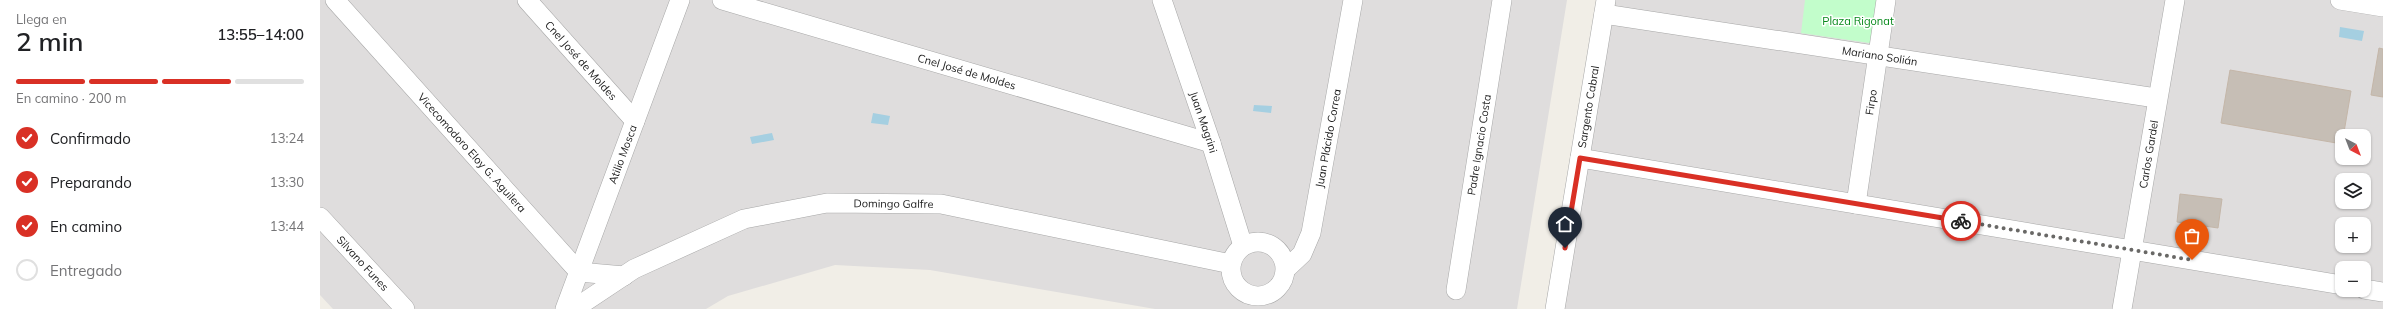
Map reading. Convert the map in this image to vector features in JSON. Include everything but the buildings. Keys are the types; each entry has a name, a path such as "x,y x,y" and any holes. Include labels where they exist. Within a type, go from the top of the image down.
{"street":[{"name":"Vicecomodoro Eloy G. Aguilera","path":"334,0 579,272"},
{"name":"Cnel José de Moldes","path":"527,0 635,121"},
{"name":"Atilio Mosca","path":"565,309 680,0"},
{"name":"Cnel José de Moldes","path":"722,0 1211,143"},
{"name":"Juan Magrini","path":"1162,0 1211,143 1243,246"},
{"name":"Juan Plácido Correa","path":"1286,269 1302,254 1310,233 1354,0"},
{"name":"Padre Ignacio Costa","path":"1456,290 1502,0"},
{"name":"Firpo","path":"1856,204 1886,0"},
{"name":"Carlos Gardel","path":"2122,309 2156,98 2174,0"},
{"path":"2340,0 2383,7"},
{"name":"Mariano Solián","path":"1605,7 1877,56 2156,98"},
{"name":"Sargento Cabral","path":"1555,309 1605,7"},
{"path":"1580,158 2335,284"},
{"name":"Domingo Galfre","path":"574,309 634,269 744,219 828,203 941,204 1231,264"},
{"name":"Silvano Funes","path":"320,217 405,309"},
{"path":"1260,241 1269,243 1282,256 1286,269 1282,282 1276,289 1258,302 1241,290 1235,282 1231,264 1233,257 1243,246 1260,241"},
{"path":"579,272 624,276"},
{"path":"2371,290 2383,292"}],"shaded area":[{"path":"320,0 1567,0 1517,309 1155,309 930,270 835,265 728,296 706,309 333,309 320,295"},
{"path":"1615,0 2383,0 2383,309 1562,309"}],"green space":[{"name":"Plaza Rigonat","path":"1805,0 1882,0 1876,44 1801,33"}],"water":[{"path":"2340,27 2364,31 2362,41 2339,37"},
{"path":"1254,105 1272,106 1271,113 1253,111"},
{"path":"873,113 890,116 888,125 871,123"},
{"path":"772,133 774,140 752,144 750,137"}],"way so far":[{"path":"1961,221 2192,260"}],"route":[{"path":"1565,248 1580,158 1961,221"}]}
